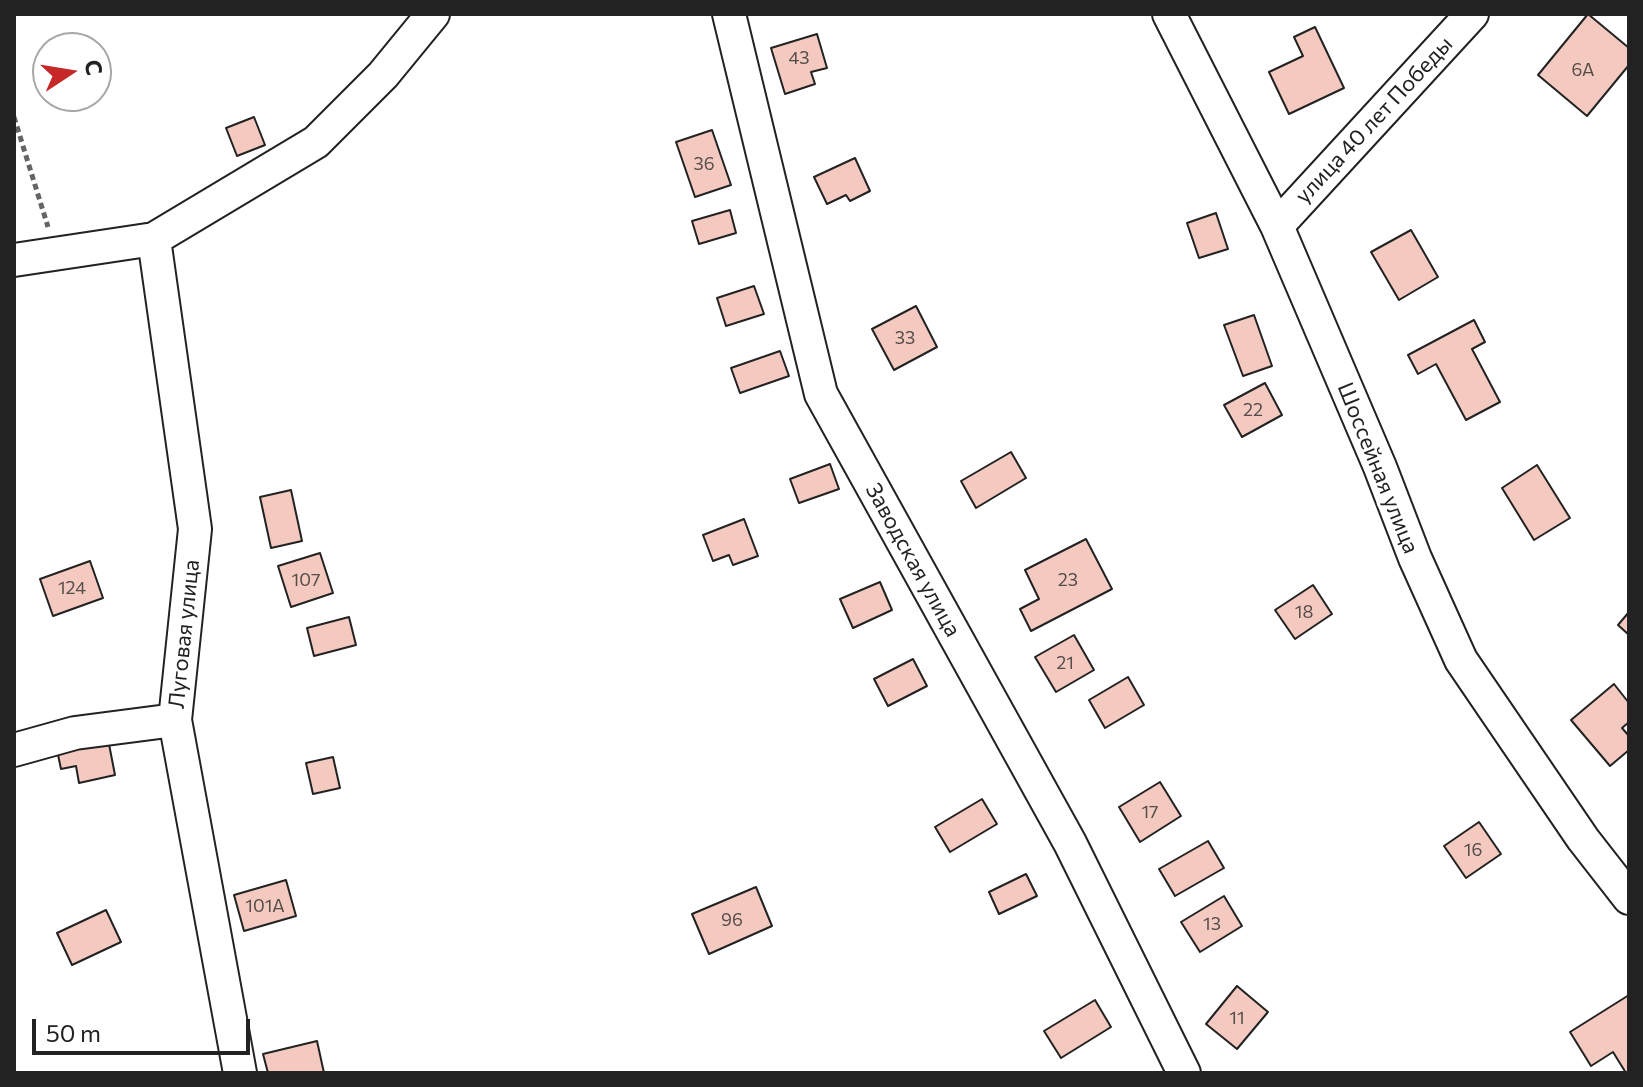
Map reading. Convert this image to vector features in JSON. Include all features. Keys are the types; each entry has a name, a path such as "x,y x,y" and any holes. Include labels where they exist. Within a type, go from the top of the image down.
{"street":[{"path":"14,260 154,239 316,142 383,75 433,14"},
{"name":"Заводская улица","path":"729,14 821,394 1070,843 1184,1073"},
{"name":"Шоссейная улица","path":"1169,14 1277,226 1380,467 1415,558 1461,660 1583,839 1629,898"},
{"name":"улица 40 лет Победы","path":"1277,226 1472,14"},
{"name":"Луговая улица","path":"154,239 195,529 175,720 240,1073"},
{"path":"14,750 75,733 175,720"}],"path":[{"path":"14,117 56,254"}],"building":[{"path":"1588,14 1629,48 1629,65 1587,116 1538,75"},
{"path":"1315,27 1344,88 1289,114 1269,72 1303,56 1294,37"},
{"path":"817,34 827,68 811,72 815,84 785,94 771,48"},
{"path":"254,117 265,145 237,156 226,128"},
{"path":"712,130 731,185 695,197 676,142"},
{"path":"855,158 870,191 850,201 846,195 827,204 814,177"},
{"path":"730,210 736,233 699,244 692,221"},
{"path":"1216,213 1228,249 1199,258 1187,223"},
{"path":"1411,230 1438,277 1399,300 1371,252"},
{"path":"754,286 764,314 726,326 717,298"},
{"path":"916,306 937,347 894,370 872,329"},
{"path":"1254,315 1272,366 1243,376 1224,325"},
{"path":"1474,320 1485,342 1472,349 1500,402 1466,420 1436,364 1418,374 1408,355"},
{"path":"780,351 789,376 740,393 731,368"},
{"path":"1265,383 1282,415 1242,437 1224,405"},
{"path":"1011,452 1026,478 976,508 961,481"},
{"path":"830,464 839,489 799,503 790,479"},
{"path":"1537,465 1570,518 1534,540 1502,488"},
{"path":"291,490 302,541 271,548 260,497"},
{"path":"744,519 758,556 733,565 729,555 713,561 703,535"},
{"path":"1086,539 1112,589 1031,631 1020,609 1039,599 1025,570"},
{"path":"320,553 333,593 291,607 278,566"},
{"path":"90,561 103,598 53,616 40,579"},
{"path":"880,582 892,610 853,628 840,599"},
{"path":"1313,585 1332,614 1295,639 1275,610"},
{"path":"1629,612 1629,635 1618,625"},
{"path":"349,617 356,645 314,656 307,628"},
{"path":"1074,635 1094,670 1056,692 1035,657"},
{"path":"913,659 927,686 888,706 874,679"},
{"path":"1128,677 1144,705 1105,728 1089,700"},
{"path":"1614,684 1629,703 1629,722 1622,728 1629,736 1629,750 1610,766 1571,720"},
{"path":"108,739 115,775 79,783 76,766 61,769 57,750"},
{"path":"333,757 340,788 313,794 306,763"},
{"path":"1160,782 1181,816 1140,842 1119,807"},
{"path":"982,799 997,824 950,852 935,827"},
{"path":"1479,822 1501,854 1466,878 1444,846"},
{"path":"1208,841 1224,868 1175,896 1159,869"},
{"path":"1026,874 1037,896 999,914 989,892"},
{"path":"286,880 296,916 244,931 234,895"},
{"path":"756,887 772,926 709,954 692,914"},
{"path":"1224,896 1242,926 1200,952 1181,922"},
{"path":"106,910 121,942 72,965 57,933"},
{"path":"1237,986 1268,1012 1237,1049 1206,1024"},
{"path":"1629,995 1629,1073 1613,1052 1591,1066 1570,1032"},
{"path":"1095,1000 1111,1027 1061,1058 1044,1031"},
{"path":"317,1041 324,1073 268,1073 263,1054"}]}
